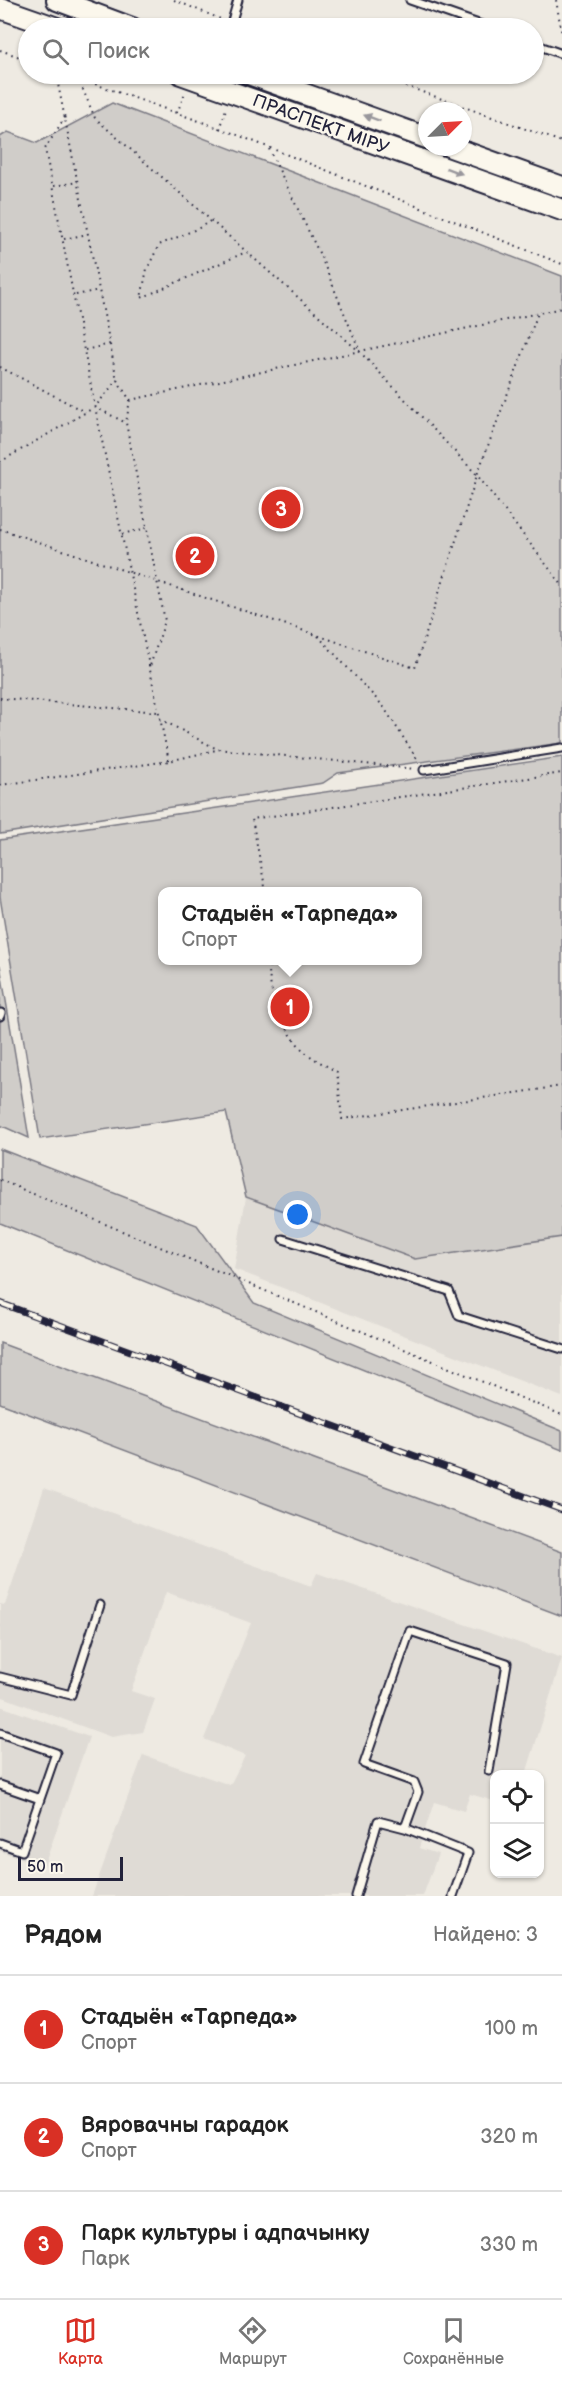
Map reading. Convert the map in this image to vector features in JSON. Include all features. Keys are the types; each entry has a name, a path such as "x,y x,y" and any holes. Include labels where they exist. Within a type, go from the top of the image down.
{"main road":[{"path":"57,0 105,18"},
{"path":"0,8 28,18"},
{"name":"ПРАСПЕКТ МІРУ","path":"231,84 562,210"},
{"name":"ПРАСПЕКТ МІРУ","path":"277,84 418,135"},
{"path":"472,155 562,187"}],"lane":[{"path":"233,18 238,0"},
{"path":"410,0 461,18"},
{"path":"544,48 562,54"},
{"path":"424,770 562,748"},
{"path":"283,1239 448,1291 459,1316 562,1349"},
{"path":"0,1677 71,1695 100,1605"},
{"path":"405,1828 418,1792 414,1782 364,1764 410,1631 507,1663 489,1771"},
{"path":"0,1733 56,1753 22,1851 0,1843"},
{"path":"0,1785 40,1799"},
{"path":"356,1896 378,1821 405,1828 468,1853 453,1896"}],"path":[{"path":"174,0 212,16 211,18"},
{"path":"556,0 562,35"},
{"path":"0,50 18,56"},
{"path":"58,84 117,380 130,400 126,423 165,621 149,668"},
{"path":"81,84 95,118 360,352 477,475 562,585"},
{"path":"95,84 268,147 562,264"},
{"path":"400,84 562,142"},
{"path":"65,117 45,149 95,407 169,761"},
{"path":"268,147 321,257 360,352"},
{"path":"53,186 78,182"},
{"path":"210,220 199,228 159,245 147,269 141,298 246,252"},
{"path":"63,240 88,234"},
{"path":"74,295 99,290"},
{"path":"130,400 562,308"},
{"path":"0,529 415,668 477,475 538,313"},
{"path":"85,350 110,344"},
{"path":"0,367 86,412"},
{"path":"0,462 95,407 117,380"},
{"path":"95,407 126,423"},
{"path":"122,534 147,528"},
{"path":"317,634 383,706 424,770"},
{"path":"0,698 158,712"},
{"path":"160,719 218,749"},
{"path":"0,785 169,761 218,749 424,770"},
{"path":"265,887 252,819 562,773"},
{"path":"269,965 268,973 275,1005 301,1049 337,1072 342,1119 562,1086"},
{"path":"0,1180 562,1415"}],"shaded area":[{"path":"112,103 562,276 562,743 338,773 323,783 0,834 0,137 8,132 37,143"},
{"path":"562,757 562,1237 415,1259 246,1197 226,1112 40,1139 0,897 0,840"},
{"path":"0,965 29,1138 0,1125"},
{"path":"0,1149 197,1225 254,1303 562,1431 562,1450 0,1223"},
{"path":"246,1197 415,1259 562,1237 562,1397 234,1269"},
{"path":"0,1343 562,1552 562,1616 0,1403"},
{"path":"44,1488 311,1586 317,1573 562,1658 527,1770 490,1770 490,1800 470,1794 464,1811 434,1802 419,1848 438,1854 423,1896 92,1896 143,1755 230,1785 245,1756 204,1739 251,1623 166,1592 131,1691 155,1699 143,1732 111,1737 0,1696 0,1604 5,1605"},
{"path":"0,1706 89,1737 44,1866 0,1851"}],"railway":[{"path":"0,1303 562,1510"}],"place":[{"name":"Парк культуры і адпачынку","path":"281,509"},
{"name":"Вяровачны гарадок","path":"195,556"},
{"name":"Стадыён «Тарпеда»","path":"290,1007"}]}
